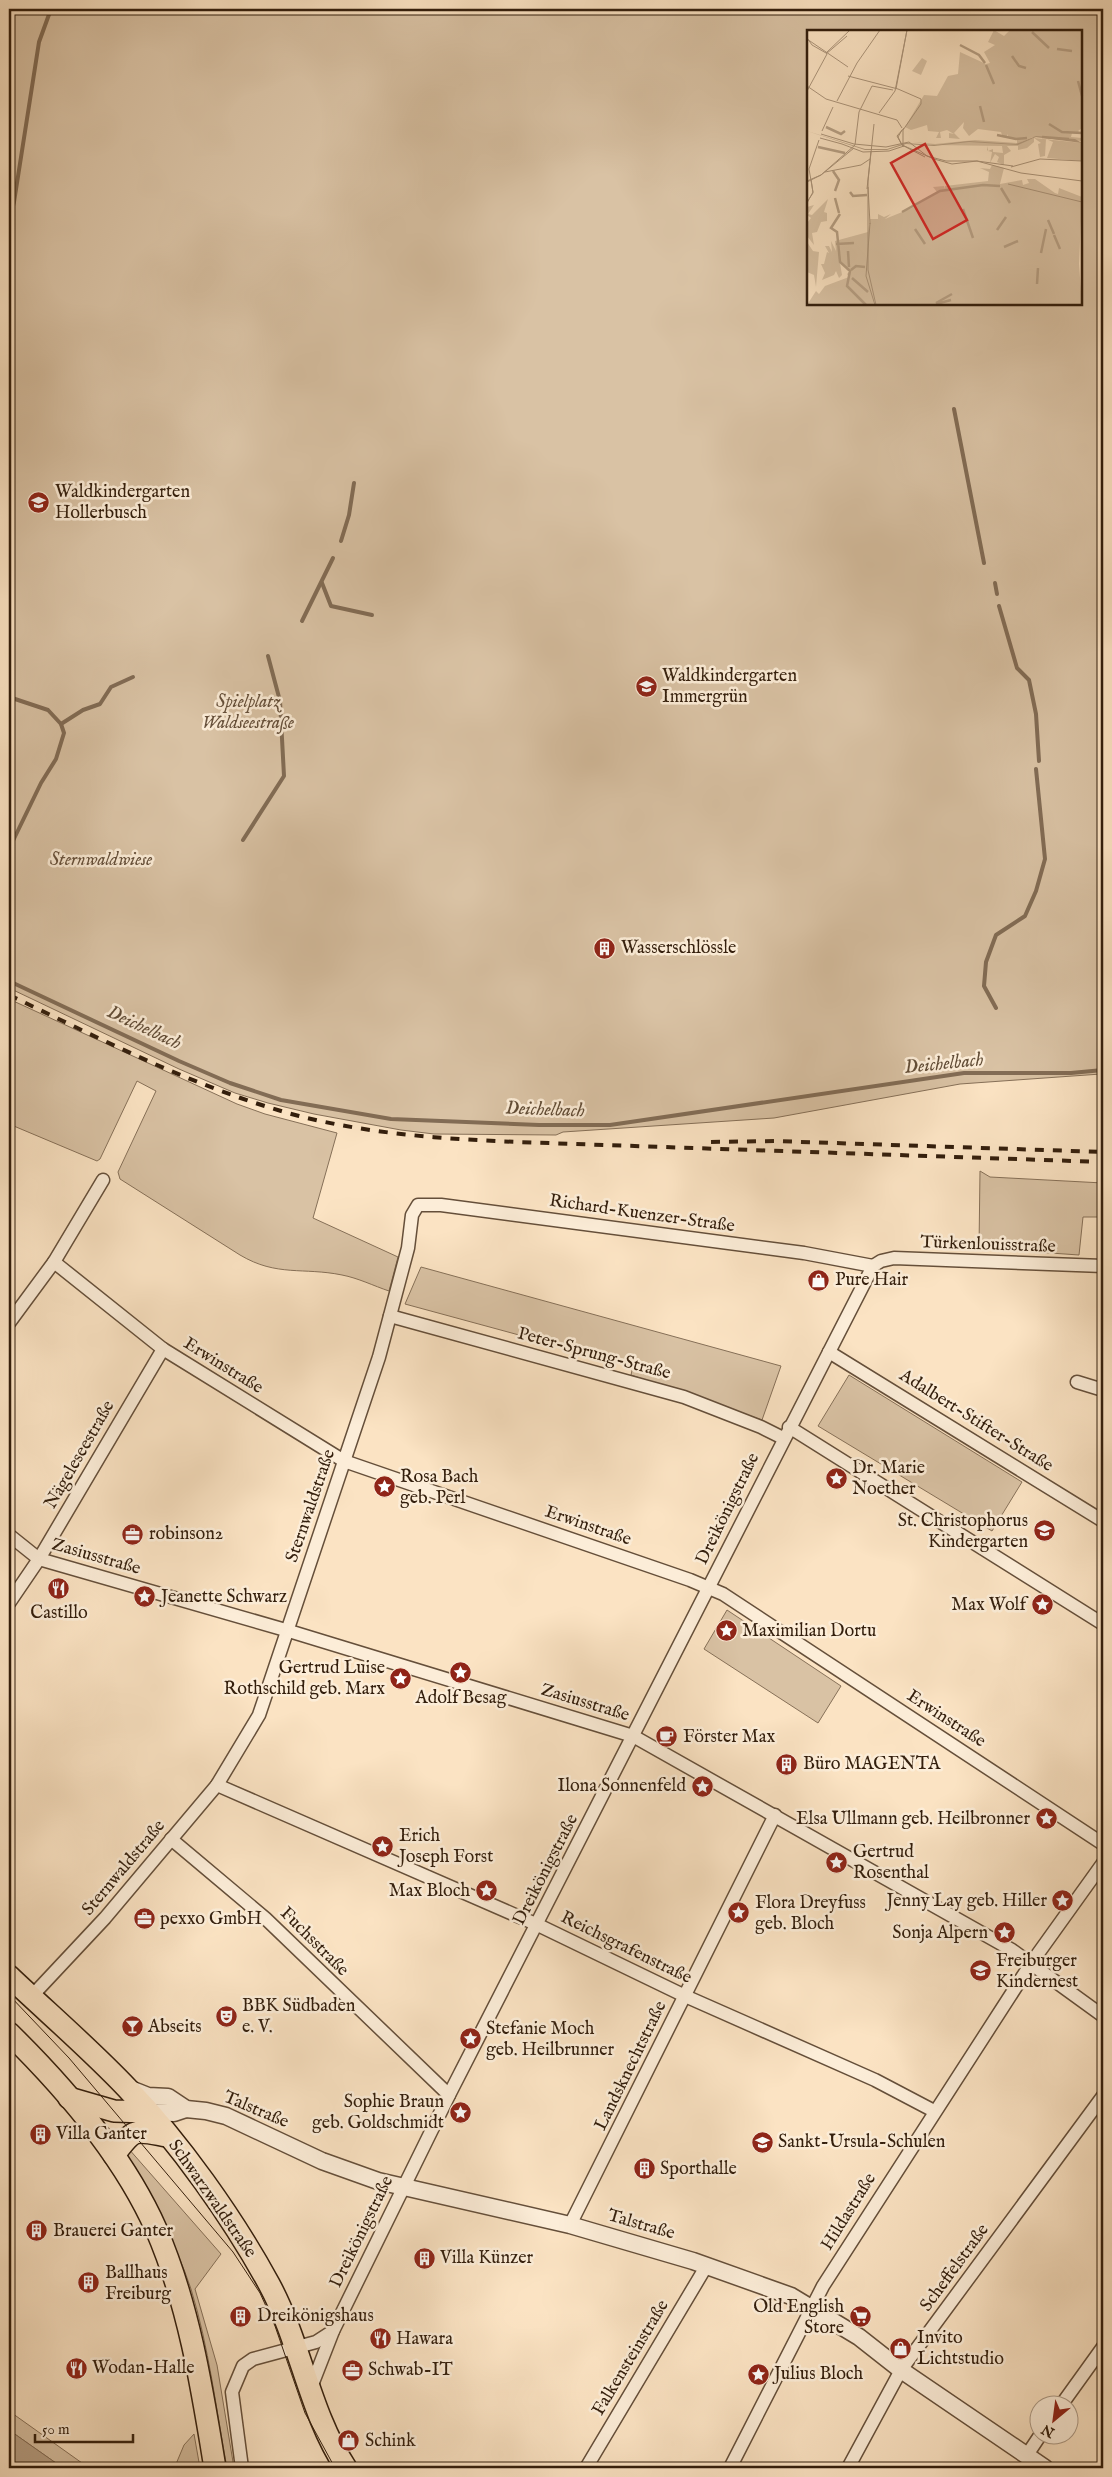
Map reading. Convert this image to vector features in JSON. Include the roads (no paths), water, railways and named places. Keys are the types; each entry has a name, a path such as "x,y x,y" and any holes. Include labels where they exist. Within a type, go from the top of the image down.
{"main road":[{"name":"Schwarzwaldstraße","path":"9,1976 128,2088 168,2136 217,2202 255,2261 281,2310 325,2430 346,2468"},
{"path":"9,2033 69,2098 114,2155 156,2228 172,2273 198,2365 214,2468"},
{"path":"114,2111 124,2104 128,2088"},
{"path":"69,2098 114,2111 148,2112"},
{"path":"114,2155 132,2133 140,2131 168,2136"}],"street":[{"path":"9,1323 54,1262 103,1180"},
{"name":"Richard-Kuenzer-Straße","path":"412,1215 418,1205 424,1204 804,1253 873,1266"},
{"name":"Sternwaldstraße","path":"31,1997 105,1918 217,1785 260,1716 354,1434 390,1316 408,1248 412,1215"},
{"name":"Türkenlouisstraße","path":"873,1266 881,1261 894,1258 1103,1266"},
{"name":"Erwinstraße","path":"54,1262 163,1349 344,1461 723,1594 1103,1844"},
{"name":"Dreikönigstraße","path":"310,2391 333,2331 449,2095 873,1266"},
{"name":"Peter-Sprung-Straße","path":"390,1316 675,1394 760,1427 786,1433 1103,1624"},
{"name":"Nägeleseestraße","path":"9,1603 39,1559 163,1349"},
{"name":"Adalbert-Stifter-Straße","path":"829,1352 1103,1520"},
{"path":"1077,1382 1103,1390"},
{"name":"Zasiusstraße","path":"9,1535 39,1559 288,1631 633,1736 1032,1962 1103,2016"},
{"name":"Reichsgrafenstraße","path":"217,1785 538,1924 685,1996 875,2080 934,2111"},
{"name":"Landsknechtstraße","path":"570,2225 775,1815"},
{"name":"Fuchsstraße","path":"171,1839 265,1918 449,2095"},
{"name":"Hildastraße","path":"730,2468 811,2307 934,2111 1032,1962 1103,1863"},
{"name":"Talstraße","path":"128,2088 148,2096 168,2097 186,2109"},
{"name":"Scheffelstraße","path":"848,2468 901,2370 1103,2096"},
{"name":"Talstraße","path":"148,2112 174,2113 186,2109 226,2116 342,2169 378,2181 404,2185 570,2225 707,2265 790,2296 858,2336 901,2370 1045,2468"},
{"name":"Falkensteinstraße","path":"586,2468 707,2265"},
{"path":"242,2468 232,2392 243,2366 253,2359 316,2342 333,2331"},
{"path":"1069,2394 1103,2347"},
{"path":"1026,2455 1034,2444"}],"waterway":[{"name":"Deichelbach","path":"9,222 14,202 39,42 51,9"},
{"path":"954,409 984,563"},
{"path":"341,541 349,515 354,483"},
{"path":"302,621 333,558"},
{"path":"322,583 331,606 372,615"},
{"path":"995,583 997,594"},
{"path":"999,606 1017,668 1029,680 1036,714 1039,761"},
{"path":"243,840 284,776 280,701 268,656"},
{"path":"61,724 83,710 100,704 111,687 133,677"},
{"path":"9,697 48,710 61,724 64,733 56,759 41,783 9,849"},
{"path":"996,1008 984,986 986,962 996,935 1025,916 1036,891 1045,859 1036,769"},
{"name":"Deichelbach","path":"9,981 230,1083 281,1100 391,1119 539,1125 610,1125 964,1073 1071,1073 1103,1070"}],"tram line":[{"path":"9,1995 69,2058 233,2252 260,2293 275,2326 305,2413 335,2468"}],"railway":[{"path":"9,995 187,1078 261,1105 299,1116 353,1127 407,1135 490,1141 1103,1162"},
{"path":"711,1142 774,1141 1103,1152"}],"place":[{"name":"Waldkindergarten Hollerbusch","path":"39,502"},
{"name":"Waldkindergarten Immergrün","path":"646,686"},
{"name":"Wasserschlössle","path":"605,948"},
{"name":"Pure Hair","path":"819,1280"},
{"name":"Dr. Marie Noether","path":"836,1478"},
{"name":"Rosa Bach geb. Perl","path":"384,1487"},
{"name":"St. Christophorus Kindergarten","path":"1044,1531"},
{"name":"robinson2","path":"133,1534"},
{"name":"Castillo","path":"59,1588"},
{"name":"Jeanette Schwarz","path":"145,1597"},
{"name":"Max Wolf","path":"1042,1605"},
{"name":"Maximilian Dortu","path":"726,1631"},
{"name":"Adolf Besag","path":"461,1673"},
{"name":"Gertrud Luise Rothschild geb. Marx","path":"401,1678"},
{"name":"Förster Max","path":"667,1737"},
{"name":"Büro MAGENTA","path":"787,1764"},
{"name":"Ilona Sonnenfeld","path":"702,1786"},
{"name":"Elsa Ullmann geb. Heilbronner","path":"1046,1819"},
{"name":"Erich Joseph Forst","path":"383,1846"},
{"name":"Gertrud Rosenthal","path":"837,1862"},
{"name":"Max Bloch","path":"486,1891"},
{"name":"Jenny Lay geb. Hiller","path":"1063,1901"},
{"name":"Flora Dreyfuss geb. Bloch","path":"739,1913"},
{"name":"pexxo GmbH","path":"144,1919"},
{"name":"Sonja Alpern","path":"1004,1933"},
{"name":"Freiburger Kindernest","path":"980,1971"},
{"name":"BBK Südbaden e. V.","path":"226,2016"},
{"name":"Abseits","path":"132,2027"},
{"name":"Stefanie Moch geb. Heilbrunner","path":"470,2039"},
{"name":"Sophie Braun geb. Goldschmidt","path":"460,2112"},
{"name":"Villa Ganter","path":"40,2134"},
{"name":"Sankt-Ursula-Schulen","path":"762,2142"},
{"name":"Sporthalle","path":"644,2169"},
{"name":"Brauerei Ganter","path":"37,2231"},
{"name":"Villa Künzer","path":"424,2258"},
{"name":"Ballhaus Freiburg","path":"89,2283"},
{"name":"Dreikönigshaus","path":"241,2316"},
{"name":"Old English Store","path":"860,2317"},
{"name":"Hawara","path":"380,2339"},
{"name":"Invito Lichtstudio","path":"901,2348"},
{"name":"Wodan-Halle","path":"76,2368"},
{"name":"Schwab-IT","path":"352,2370"},
{"name":"Julius Bloch","path":"758,2374"},
{"name":"Schink","path":"349,2441"}],"park label":[{"name":"Spielplatz Waldseestraße","path":"248,712"},
{"name":"Sternwaldwiese","path":"101,860"}]}
